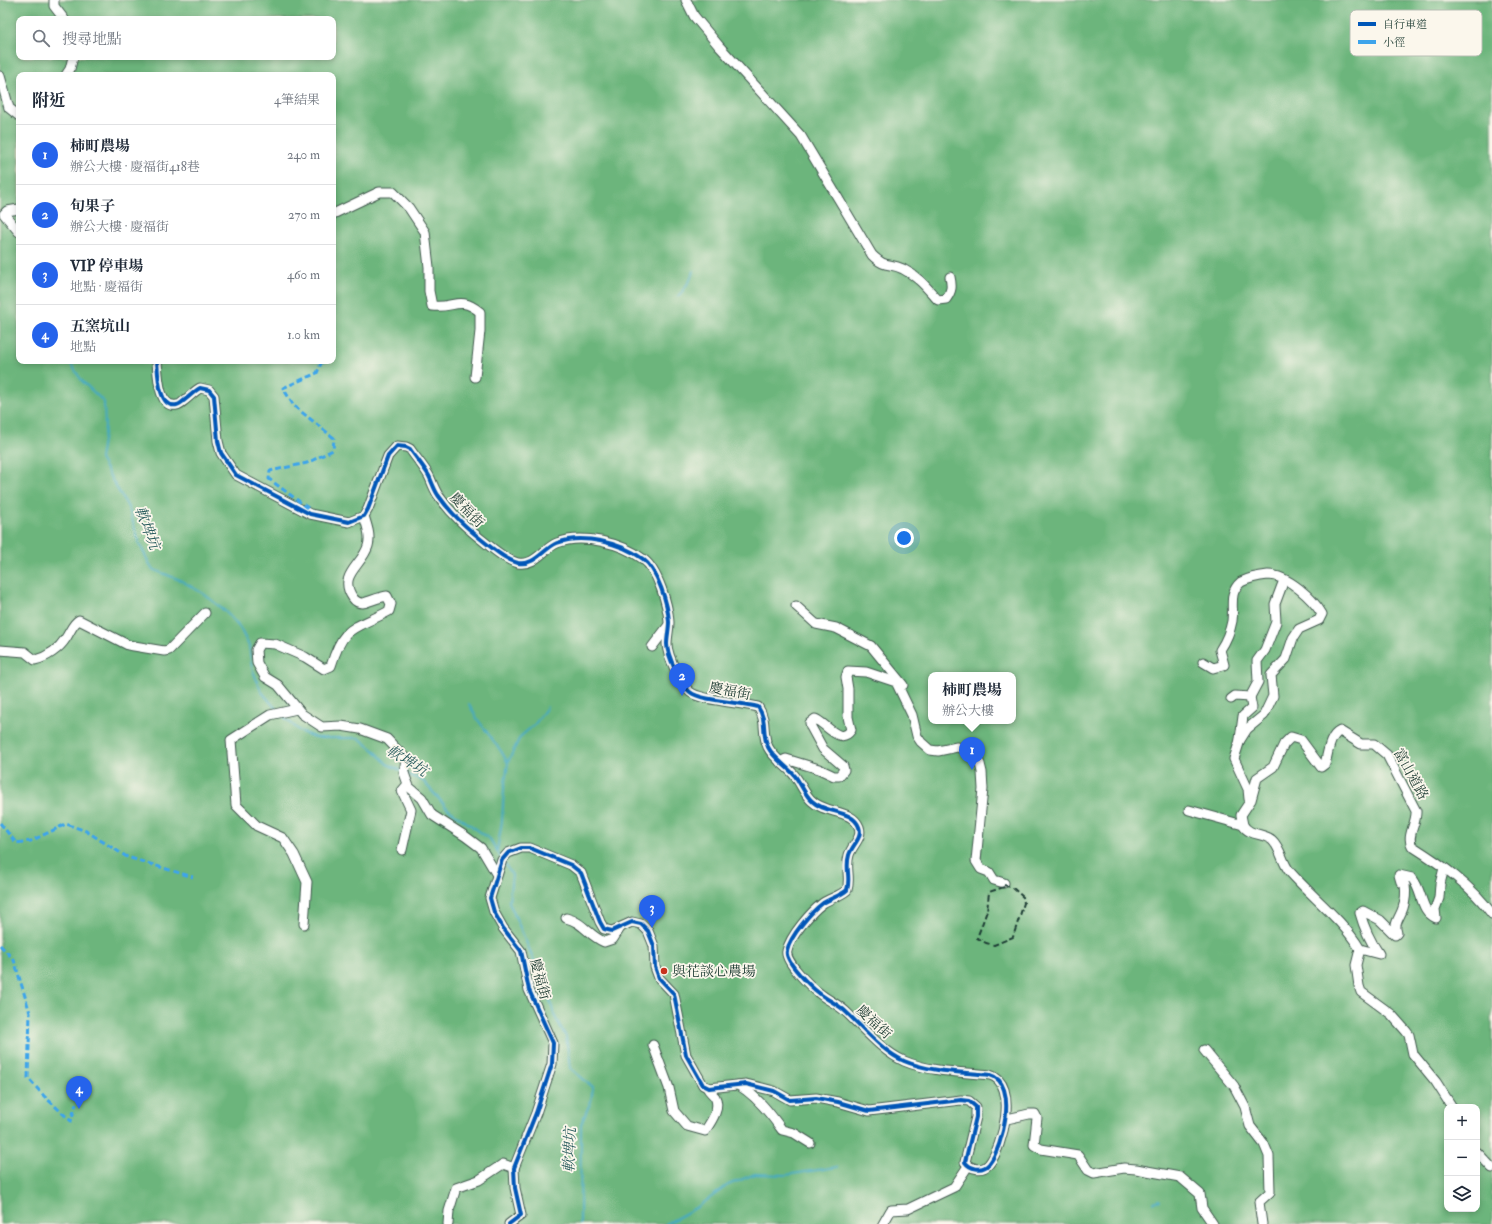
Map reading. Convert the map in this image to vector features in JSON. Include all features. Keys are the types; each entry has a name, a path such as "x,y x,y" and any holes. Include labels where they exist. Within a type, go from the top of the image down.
{"street":[{"path":"54,0 54,6 62,16"},
{"path":"686,0 694,16 719,46 801,136 872,255 881,264 902,268 919,278 938,300 946,299 950,295 952,287 950,277"},
{"path":"68,72 73,60"},
{"path":"0,76 9,108 16,114"},
{"path":"336,213 379,192 394,192 409,208 425,232 429,267 429,291 432,306 443,307 459,302 472,305 480,312 480,331 475,377"},
{"path":"16,210 7,211 4,214 16,228"},
{"path":"157,364 160,390 164,400 178,405 191,393 200,388 209,390 214,396 218,441 221,453 236,475 310,514 348,522 364,516 368,529 369,545 365,554 352,571 346,583 349,592 355,601 362,603 376,597 387,596 391,604 389,611 349,630 339,642 331,666 324,669 305,657 275,644 260,643 256,650 257,663 265,677 278,685 293,710 322,727 341,726 360,729 387,739 406,759 404,773 409,786 422,798 432,815 481,848 497,875"},
{"name":"慶福街","path":"364,516 388,456 397,446 406,447 410,449 429,475 437,493 462,524 503,557 518,563 528,562 556,544 573,540 588,539 607,542 644,559 652,570 659,584 667,609 667,644 670,655 683,684 694,694 758,707 764,716 764,737 769,749 794,776 812,801 822,808 844,814 856,821 860,829 859,839 850,854 847,868 850,883 847,890 824,903 808,916 790,943 786,952 796,971 819,993 845,1010 874,1040 903,1060 932,1068 998,1077 1002,1083 1007,1119 993,1158 988,1166 977,1170 968,1166"},
{"path":"1203,662 1213,668 1224,666 1220,650 1228,638 1232,621 1232,596 1237,585 1247,579 1270,575 1284,580 1299,588 1317,606 1322,614 1319,620 1299,628 1293,638 1286,659 1272,676 1273,696 1264,714 1247,729 1240,740"},
{"path":"1243,825 1241,815 1249,800 1248,789 1234,759 1240,740 1242,716 1252,708 1250,697 1258,682 1257,661 1265,650 1276,622 1275,604 1284,580"},
{"path":"796,606 816,624 836,628 871,646 904,686 902,692"},
{"path":"0,650 25,652 35,660 40,659 58,649 73,625 79,620 128,645 164,652 169,650 205,613"},
{"path":"652,647 668,626"},
{"path":"780,762 786,759 819,769 834,776 839,776 842,773 843,766 823,748 810,723 815,719 822,722 832,733 845,735 849,733 851,730 848,717 848,688 846,677 848,671 866,672 896,682 902,692 903,700 912,715 917,736 921,742 930,750 938,751 957,747 964,749 977,758 982,772 983,789 976,861 981,869 989,872 994,880 1004,883"},
{"path":"1231,699 1235,696 1250,697"},
{"path":"293,710 270,715 231,740 236,805 258,826 283,838 294,854 307,882 304,924"},
{"name":"富山道路","path":"1249,800 1257,778 1273,768 1284,744 1292,737 1302,740 1321,767 1325,764 1330,743 1336,733 1340,731 1350,740 1361,744 1374,744 1387,755 1416,811 1417,818 1410,842 1412,846 1458,877 1485,904 1492,914"},
{"path":"402,850 411,810 402,791 409,786"},
{"path":"1189,810 1243,825 1253,833 1267,836 1274,842 1290,872 1346,928 1360,949 1378,954 1369,940 1360,913 1363,911 1380,920 1395,935 1395,928 1403,908 1406,892 1405,885 1401,882 1399,875 1412,878 1421,893 1424,908 1436,918 1435,909 1439,898 1440,884 1444,868"},
{"name":"慶福街","path":"510,1224 521,1215 515,1188 514,1168 536,1113 552,1064 553,1043 529,990 521,951 503,928 494,912 490,898 503,858 508,853 521,848 530,848 571,865 581,873 604,929 612,931 632,922 641,924 648,931 654,946 655,967 659,978 674,994 686,1055 703,1085 707,1087"},
{"path":"566,918 576,920 593,937 604,942 613,939 620,928"},
{"path":"1360,949 1356,965 1359,986 1362,992 1392,1014 1406,1031 1409,1035 1413,1054 1436,1082 1450,1104"},
{"path":"652,1045 669,1088 674,1111 688,1126 705,1131 712,1121 716,1107 716,1098 707,1087"},
{"path":"1204,1050 1234,1086 1245,1107 1250,1126 1264,1144 1269,1156 1270,1192 1259,1202 1262,1224"},
{"path":"707,1087 717,1088 738,1085 758,1086 774,1091 790,1100 816,1098 838,1102 869,1111 961,1100 969,1101 976,1107 976,1117 965,1157 965,1162 968,1166 954,1187 908,1209 892,1210 883,1224"},
{"path":"738,1085 749,1091 773,1117 782,1130 794,1133 810,1143"},
{"path":"1007,1119 1036,1114 1037,1118 1034,1145 1041,1149 1078,1155 1088,1170 1094,1173 1124,1168 1180,1177 1200,1194 1202,1208 1213,1224"},
{"path":"1480,1155 1492,1168"},
{"path":"448,1224 449,1211 456,1188 480,1180 503,1164 514,1168"}],"green space":[{"path":"0,0 1492,0 1492,1224 0,1224"}],"waterway":[{"path":"679,296 690,280 693,271"},
{"name":"軟埤坑","path":"71,364 82,381 104,402 105,427 100,459 129,509 139,543 152,569 180,580 204,594 226,612 240,628 249,646 252,668 261,691 277,710"},
{"path":"469,704 478,720 508,763 504,789 502,821 497,851"},
{"path":"508,762 520,737 535,724 547,707"},
{"name":"軟埤坑","path":"283,716 301,732 316,738 359,738 375,751 387,764 402,771"},
{"name":"軟埤坑","path":"407,774 423,781 448,809 490,839 501,858"},
{"name":"軟埤坑","path":"504,863 512,875 509,902 548,993 554,1015 566,1037 570,1068 593,1087 591,1101 581,1124 580,1224"},
{"path":"666,1224 699,1206 728,1185 755,1174 786,1175 837,1167"},
{"path":"1154,1202 1160,1200"}],"railway":[{"path":"1004,885 1013,888 1023,897 1024,903 1013,937 994,945 986,943 977,938 987,911 989,892 1007,886"}],"marked path":[{"path":"308,508 269,479 270,471 307,463 333,450 334,438 294,406 283,388 317,373 321,364"},
{"path":"0,823 16,843 31,841 66,824 86,831 127,857 193,877"},
{"path":"0,945 14,960 30,1013 28,1078 44,1096 71,1121 76,1104"}],"cycle path":[{"path":"157,364 160,389 166,402 171,405 179,404 200,388 209,390 214,396 218,441 221,453 236,475 310,514 349,522 364,516 388,456 397,446 406,447 410,449 429,476 434,488 443,502 467,527 509,560 518,563 529,562 557,543 578,539 590,539 613,544 624,548 643,559 658,579 667,607 669,622 667,641 669,655 675,670 686,688 695,695 758,707 763,717 765,737 768,747 774,755 792,772 810,799 817,805 851,817 856,821 859,827 860,835 850,851 848,860 847,890 823,903 807,918 792,938 787,955 794,967 815,990 843,1009 873,1039 896,1057 914,1065 924,1067 946,1071 990,1075 999,1080 1004,1090 1006,1116 999,1144 989,1164 983,1168 976,1169 965,1162 976,1117 976,1107 969,1101 961,1100 869,1111 838,1102 816,1098 790,1100 774,1091 746,1084 709,1088 703,1085 686,1055 674,994 659,978 655,967 654,946 648,931 641,924 632,922 612,931 604,929 581,873 571,865 530,848 521,848 508,853 502,860 490,898 494,912 503,928 521,951 529,990 553,1043 552,1064 536,1113 514,1168 515,1188 521,1215 509,1224"}],"place":[{"name":"旬果子","path":"682,696"},
{"name":"柿町農場","path":"972,770"},
{"name":"VIP 停車場","path":"652,928"},
{"name":"與花談心農場","path":"664,971"},
{"name":"五窯坑山","path":"79,1109"}]}
